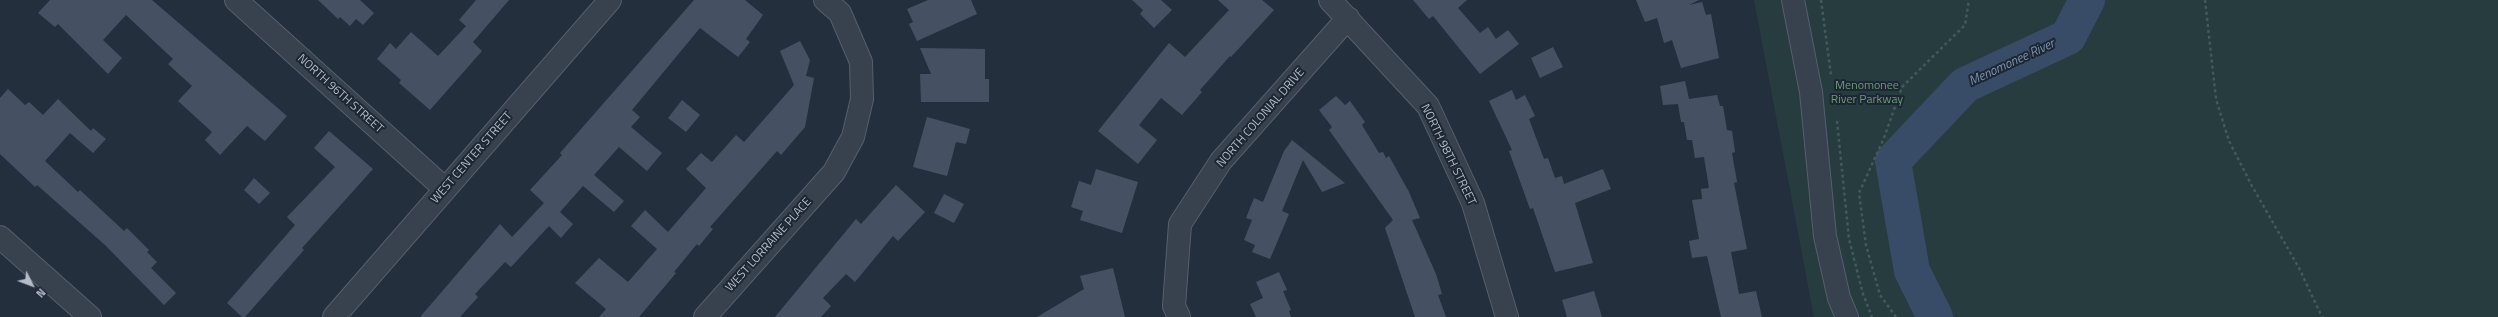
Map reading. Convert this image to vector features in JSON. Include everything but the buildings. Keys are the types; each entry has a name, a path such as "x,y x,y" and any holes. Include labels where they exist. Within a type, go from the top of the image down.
{"street":[{"name":"NORTH 96TH STREET","path":"236,0 445,189"},
{"name":"WEST CENTER STREET","path":"334,317 610,0"},
{"name":"WEST LORRAINE PLACE","path":"705,317 834,172 853,137 862,99 861,62 840,13 825,0"},
{"name":"NORTH 98TH STREET","path":"1330,0 1428,106 1473,203 1507,317"},
{"path":"1793,0 1812,92 1825,236 1839,298 1846,317"},
{"name":"NORTH COLONIAL DRIVE","path":"1179,317 1174,306 1180,224 1221,161 1348,18"},
{"path":"0,237 90,317"}],"path":[{"path":"1821,0 1832,82"},
{"path":"1896,317 1880,295 1866,245 1859,193 1884,138 1902,87 1965,25 1969,0"},
{"path":"2205,0 2216,99 2229,142 2252,186 2300,268 2322,317"},
{"path":"1836,113 1849,239 1863,294 1872,317"}],"green space":[{"name":"Menomonee River Parkway","path":"1754,0 2498,0 2498,317 1814,317"}],"waterway":[{"name":"Menomonee River","path":"1935,317 1912,271 1893,161 1965,85 2068,37 2087,0"}]}
